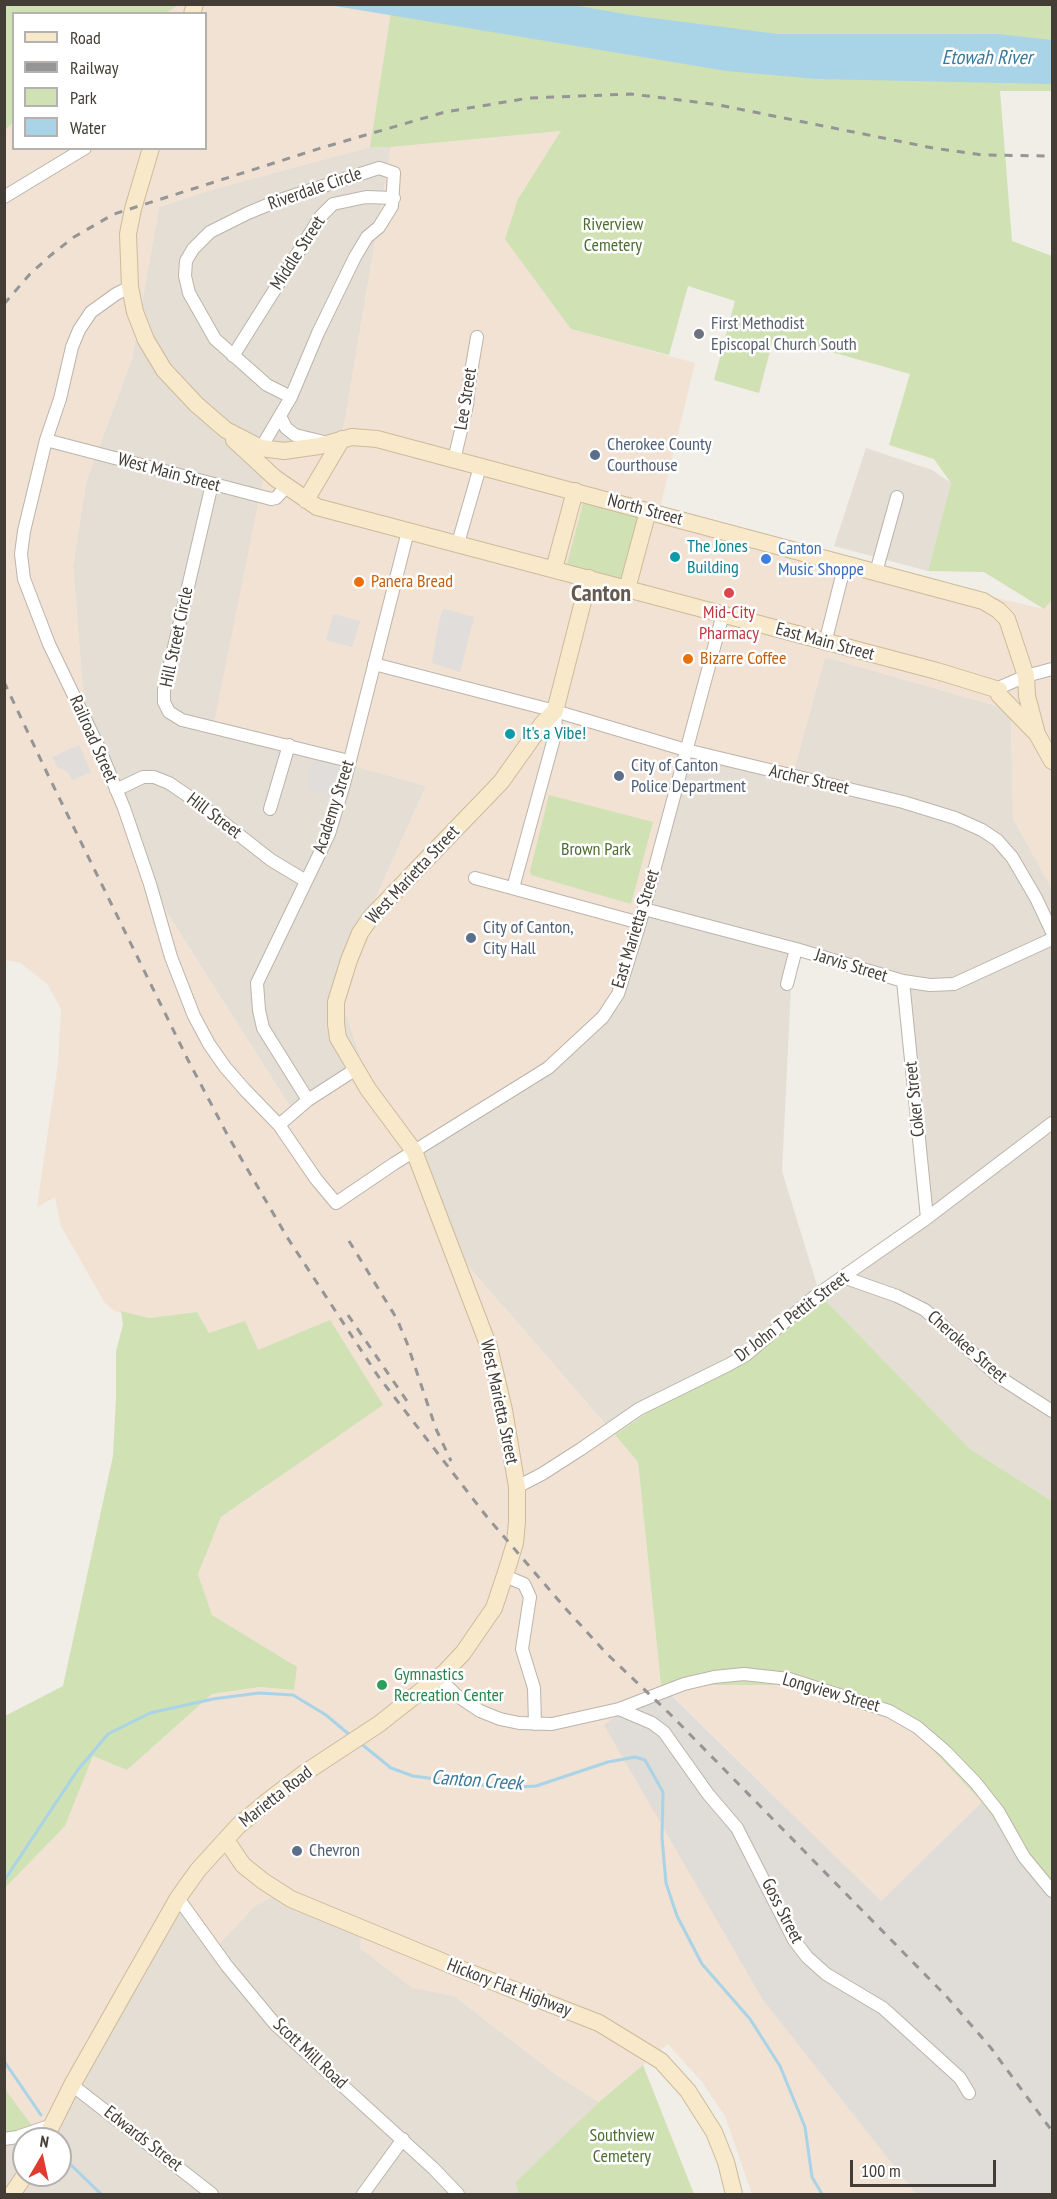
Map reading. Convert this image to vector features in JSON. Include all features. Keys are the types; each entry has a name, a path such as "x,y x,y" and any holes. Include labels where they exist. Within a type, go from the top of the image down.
{"street":[{"path":"4,197 82,150"},
{"path":"150,150 129,224 127,256 135,312 146,340 164,370 241,447 306,500 317,507 336,513 408,531"},
{"name":"Riverdale Circle","path":"291,397 267,385 215,339 189,293 185,276 186,261 193,249 210,232 248,213 379,168 394,173 394,198"},
{"name":"Middle Street","path":"233,356 321,216 333,204 366,196 394,198"},
{"path":"261,448 291,397 318,333 355,256 367,237 379,227 392,206 394,198"},
{"name":"Railroad Street","path":"130,287 99,305 85,320 72,347 24,531 21,554 24,579 49,644 99,748 136,840 171,957 194,1016 209,1044 225,1067 279,1125 316,1179 336,1203 414,1151"},
{"name":"Lee Street","path":"454,460 468,405 477,337"},
{"path":"280,416 286,428 295,435 336,441 306,500"},
{"name":"North Street","path":"226,430 261,448 284,451 363,436 377,439 983,601 991,604 1007,620 1026,676"},
{"name":"West Main Street","path":"46,440 271,499 276,498 286,486"},
{"path":"458,543 480,467"},
{"name":"Hill Street Circle","path":"212,484 164,690 164,702 169,712 182,720 350,761"},
{"path":"554,569 575,491"},
{"path":"876,572 897,497"},
{"path":"627,589 648,511"},
{"name":"East Main Street","path":"408,531 937,671 999,690"},
{"name":"Academy Street","path":"308,1100 263,1028 256,994 257,983 329,834 350,761 408,531"},
{"path":"825,643 845,564"},
{"path":"513,888 556,731 555,711 590,578"},
{"name":"East Marietta Street","path":"414,1151 548,1068 603,1017 618,994 644,909 723,614"},
{"name":"Archer Street","path":"374,664 555,711 686,750 903,802 955,818 982,830 997,840 1012,857 1053,932"},
{"path":"1053,669 1026,676 999,690 999,694 1037,734 1053,761"},
{"path":"1026,676 1027,696 1037,734"},
{"name":"West Marietta Street","path":"517,1487 504,1410 489,1347 414,1151 356,1069 338,1038 336,1002 360,933 371,917 501,782 543,723 555,711"},
{"path":"270,809 289,745"},
{"name":"Hill Street","path":"116,790 143,777 154,777 169,783 271,860 306,881"},
{"path":"475,878 640,923"},
{"name":"Jarvis Street","path":"644,909 796,949 903,981 930,986 954,984 1053,939"},
{"path":"787,984 796,949"},
{"name":"Coker Street","path":"903,981 927,1218"},
{"path":"279,1125 308,1100 356,1069"},
{"name":"Dr John T Pettit Street","path":"517,1487 542,1474 639,1409 746,1354 814,1297 927,1218 1053,1123"},
{"name":"Cherokee Street","path":"843,1277 897,1296 925,1310 999,1377 1053,1411"},
{"name":"Marietta Road","path":"51,2127 72,2085 178,1898 198,1870 238,1826 269,1800 296,1778 379,1725 439,1678 463,1653 494,1608 505,1576 514,1543 517,1487"},
{"path":"505,1576 524,1584 530,1597 522,1649 534,1688 535,1724"},
{"name":"Longview Street","path":"439,1678 456,1695 480,1711 500,1719 535,1724 552,1724 620,1709 684,1684 714,1677 744,1674 789,1679 890,1711 917,1727 945,1751 975,1782 998,1811 1024,1857 1053,1891"},
{"name":"Goss Street","path":"620,1709 642,1718 663,1732 708,1794 737,1828 794,1940 807,1957 826,1974 883,2008 960,2078 969,2093"},
{"name":"Hickory Flat Highway","path":"226,1840 243,1865 291,1899 599,2023 661,2061 688,2091 714,2132 726,2162 734,2194"},
{"name":"Scott Mill Road","path":"178,1898 227,1966 275,2024 402,2139 458,2194"},
{"name":"Edwards Street","path":"72,2085 212,2194"},
{"path":"363,2194 402,2139"}],"shaded area":[{"path":"178,4 392,5 370,147 210,190 159,207 132,359 86,482 73,566 84,705 143,875 298,1119 360,1055 336,986 426,786 213,727 268,453 342,437 391,147 562,131 518,199 571,329 695,363 659,512 827,559 1044,609 1052,600 1052,889 1013,818 1011,710 825,657 793,773 689,746 619,1007 417,1153 463,1260 638,1462 661,1685 763,2000 916,2194 752,2194 725,2116 703,2083 668,2044 599,2102 558,2076 454,1996 412,1988 360,1948 362,1930 277,1894 255,1906 219,1944 184,1899 44,2127 33,2127 5,2089 5,1888 65,1826 93,1756 127,1770 212,1694 260,1687 294,1690 296,1667 212,1615 198,1574 221,1517 267,1486 257,1351 209,1333 197,1312 149,1318 114,1311 105,1303 61,1226 55,1197 37,1207 58,1063 61,1009 48,985 21,963 5,960 5,130 12,124 12,150 207,150 207,12 167,12"},
{"path":"370,147 391,147 342,437 214,727 426,786 336,986 360,1055 298,1119 143,875 84,705 73,566 86,482 132,359 159,207 210,190"},
{"path":"866,448 932,470 951,483 928,571 834,546"},
{"path":"445,609 474,617 460,672 432,663 442,611"},
{"path":"333,614 360,621 352,647 326,640"},
{"path":"825,657 1011,710 1013,818 1052,889 1052,1501 970,1449 820,1295 615,1435 463,1260 417,1153 689,745 793,773","holes":["793,945 907,984 926,1217 820,1295 782,1171"]},
{"path":"79,745 91,772 72,780 68,772 57,767 53,757"},
{"path":"313,758 340,765 331,795 307,789"},
{"path":"661,1685 881,1901 982,1802 1052,1899 1052,2194 916,2194 763,2000 604,1725"},
{"path":"662,1685 785,1685 908,1724 982,1802 881,1901"},
{"path":"277,1894 362,1931 360,1948 412,1987 454,1996 558,2076 599,2102 517,2182 518,2194 5,2194 4,2133 12,2133 12,2187 72,2187 72,2127 44,2127 184,1899 219,1944 255,1906"}],"green space":[{"path":"5,4 178,4 168,12 12,12 12,124 5,130"},
{"name":"Riverview Cemetery","path":"392,5 1052,5 1052,91 1000,91 1012,241 1052,256 1052,600 1044,609 984,572 928,571 951,483 934,459 889,445 910,374 774,336 759,393 714,380 735,301 688,286 669,355 571,329 505,239 518,199 561,131 370,147"},
{"path":"584,500 641,515 623,580 567,564"},
{"name":"Brown Park","path":"549,795 653,822 631,904 531,875 530,871"},
{"path":"820,1295 970,1449 1052,1501 1052,1899 980,1800 908,1724 785,1685 661,1685 638,1462 615,1435"},
{"path":"121,1311 149,1318 197,1312 209,1333 245,1321 258,1350 330,1320 383,1405 221,1517 198,1574 212,1615 297,1667 294,1690 260,1687 212,1694 127,1770 93,1756 65,1826 5,1888 5,1716 63,1686 113,1456 116,1351 123,1325"},
{"name":"Southview Cemetery","path":"643,2065 694,2194 518,2194 516,2182 599,2102"},
{"path":"5,2089 33,2127 12,2127 12,2133 5,2133"}],"water":[{"name":"Etowah River","path":"329,5 573,5 636,16 778,34 998,34 1052,40 1052,84 817,79 727,71"}],"waterway":[{"name":"Canton Creek","path":"4,1881 77,1771 108,1734 150,1713 213,1699 259,1693 293,1695 326,1715 351,1736"},
{"name":"Canton Creek","path":"359,1742 391,1768 413,1776 505,1788 536,1786 608,1762 635,1757 645,1760 663,1792 662,1838 666,1883 677,1916 702,1964 750,2019 780,2066 805,2127 812,2177 822,2194"},
{"path":"4,2061 41,2115"},
{"path":"72,2166 101,2194"}],"railway":[{"path":"4,304 30,274 51,255 74,237 114,214 321,148 445,112 529,98 631,94 719,105 933,148 983,155 1052,156"},
{"path":"4,682 188,1060 228,1136 287,1237 378,1376 487,1517 566,1609 606,1653 670,1714 947,1997 991,2048 1052,2131"},
{"path":"349,1241 397,1319 436,1429 451,1461"},
{"path":"348,1315 409,1404"}],"place":[{"name":"First Methodist Episcopal Church South","path":"699,334"},
{"name":"Cherokee County Courthouse","path":"595,455"},
{"name":"The Jones Building","path":"675,557"},
{"name":"Canton Music Shoppe","path":"766,559"},
{"name":"Panera Bread","path":"359,582"},
{"name":"Mid-City Pharmacy","path":"729,593"},
{"name":"Bizarre Coffee","path":"688,659"},
{"name":"It's a Vibe!","path":"510,734"},
{"name":"City of Canton Police Department","path":"619,776"},
{"name":"City of Canton, City Hall","path":"471,938"},
{"name":"Gymnastics Recreation Center","path":"382,1685"},
{"name":"Chevron","path":"297,1851"}],"district":[{"name":"Canton","path":"601,594"}]}
